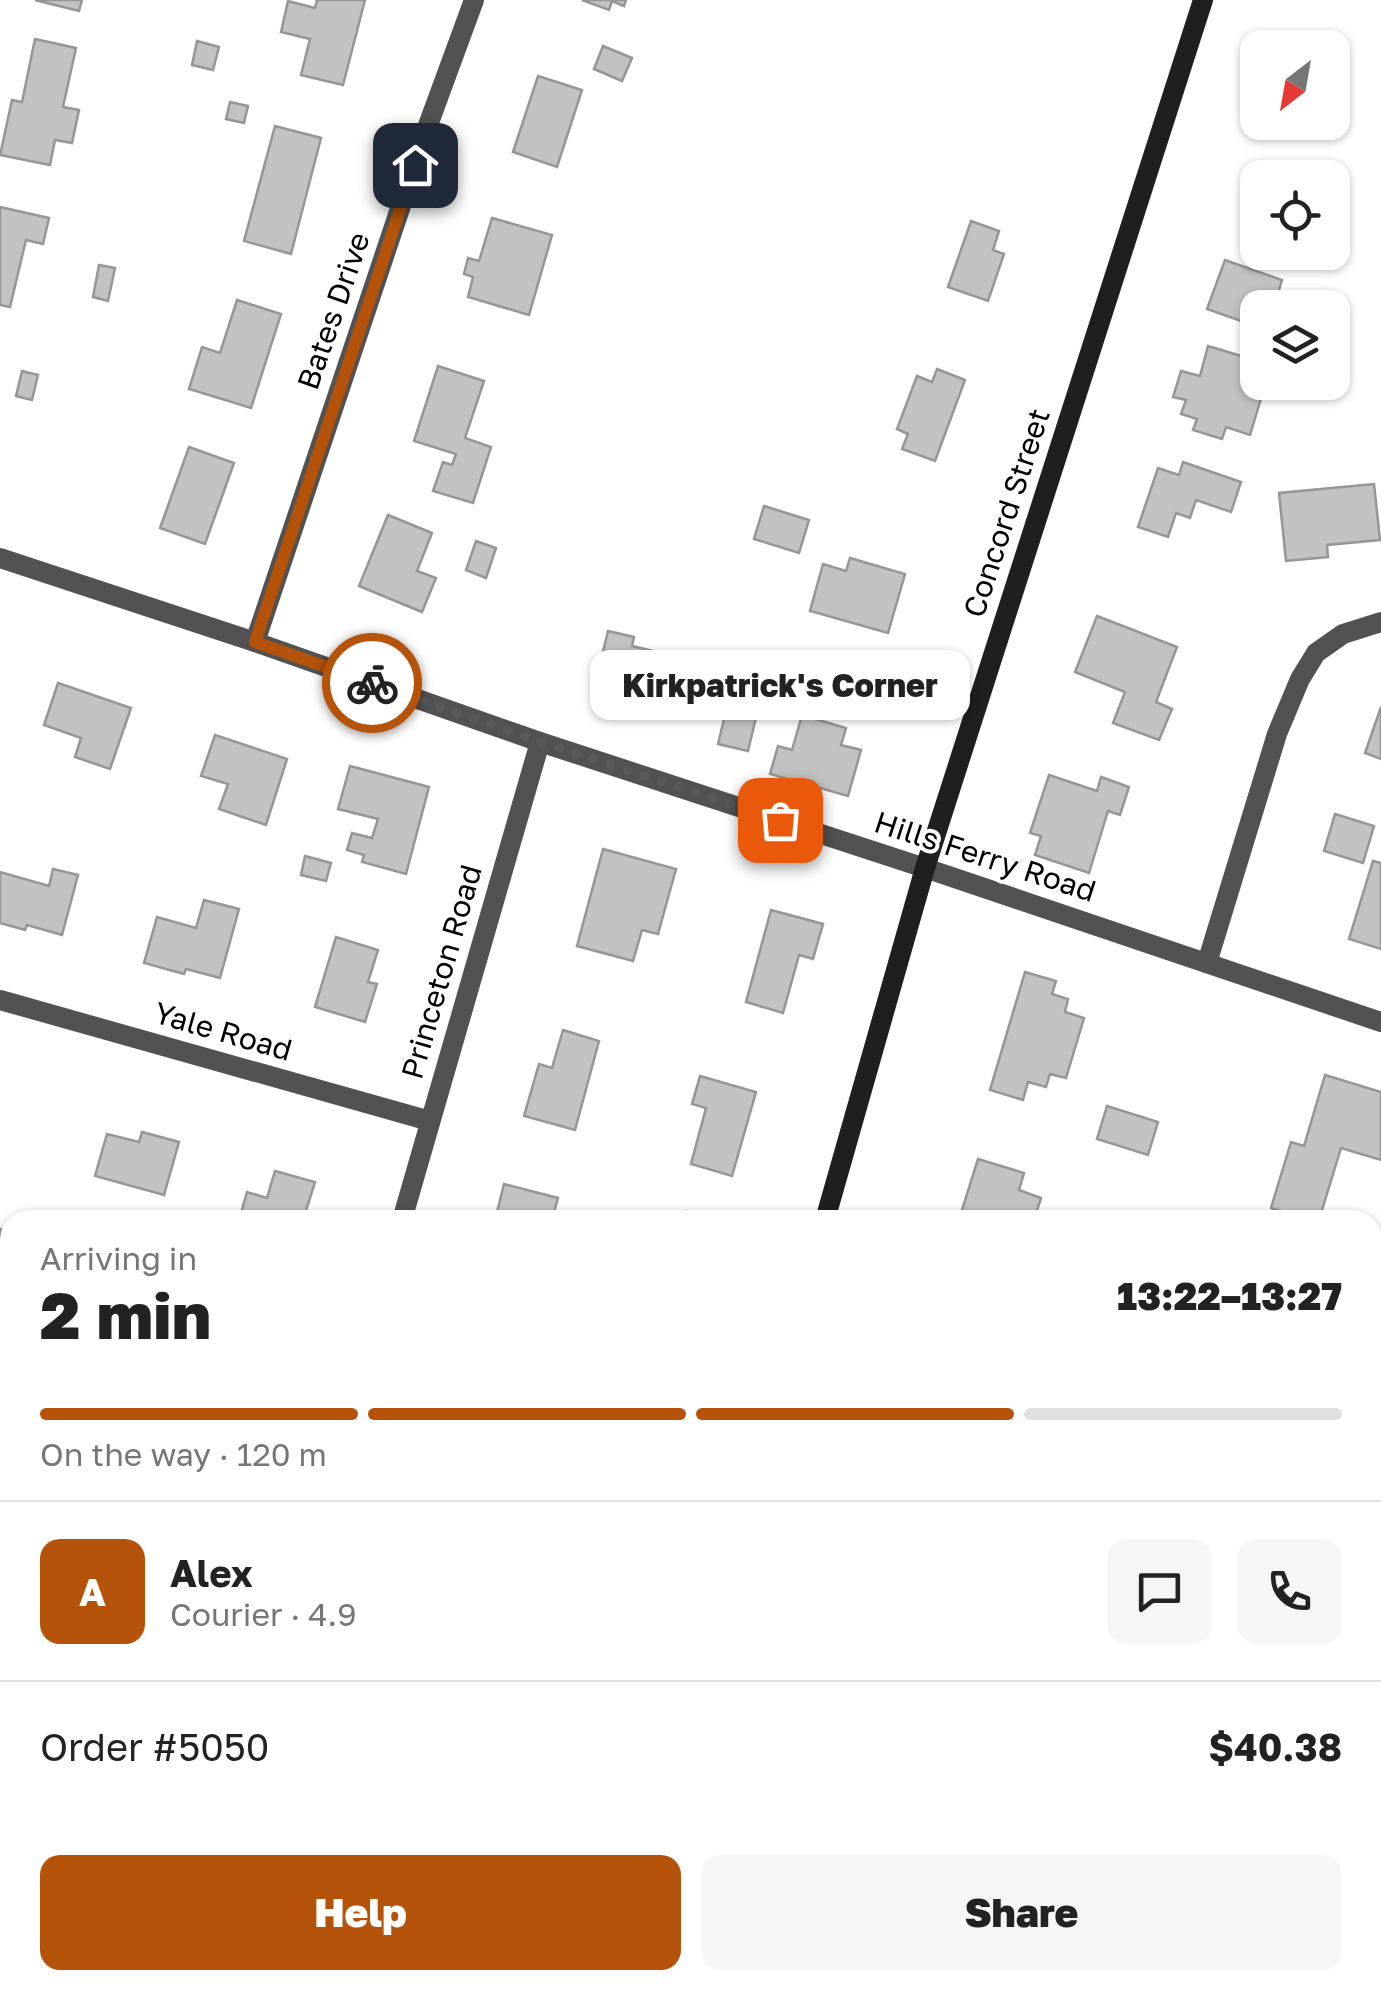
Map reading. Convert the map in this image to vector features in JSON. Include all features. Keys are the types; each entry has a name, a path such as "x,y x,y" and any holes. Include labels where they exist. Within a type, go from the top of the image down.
{"main road":[{"name":"Concord Street","path":"828,1210 926,868 1203,0"}],"street":[{"name":"Bates Drive","path":"255,642 474,0"},
{"name":"Hills Ferry Road","path":"0,558 1381,1022"},
{"path":"1208,963 1277,734 1300,679 1316,653 1343,634 1381,622"},
{"name":"Princeton Road","path":"405,1210 540,742"},
{"name":"Yale Road","path":"0,1000 430,1120"}],"building":[{"path":"35,0 82,0 79,11"},
{"path":"317,0 365,0 343,85 301,75 310,39 281,32 288,1 315,8"},
{"path":"582,0 626,0 624,6 612,1 609,10"},
{"path":"35,39 76,48 63,107 79,110 72,143 55,140 50,165 0,155 12,100 22,102"},
{"path":"197,41 219,47 213,70 192,65"},
{"path":"603,46 632,58 622,81 594,69"},
{"path":"538,76 582,90 557,167 513,152"},
{"path":"230,102 248,106 244,123 226,119"},
{"path":"275,126 321,138 291,254 244,241"},
{"path":"0,207 49,218 43,244 26,240 10,307 0,305"},
{"path":"492,218 552,235 529,315 468,297 473,277 464,274 468,258 479,261"},
{"path":"971,221 999,231 993,250 1004,254 988,301 948,287"},
{"path":"1225,260 1240,265 1240,270 1254,270 1282,280 1279,290 1240,290 1240,321 1207,309"},
{"path":"99,265 115,268 108,301 93,297"},
{"path":"237,300 281,314 251,408 189,389 202,347 220,353"},
{"path":"1208,346 1240,356 1240,400 1261,400 1250,435 1226,427 1222,439 1193,430 1197,419 1181,414 1186,400 1173,397 1181,371 1200,376"},
{"path":"438,366 484,381 465,438 491,447 473,503 433,491 443,462 452,465 456,454 414,441"},
{"path":"937,369 965,380 935,461 902,449 908,434 897,429 917,376 932,382"},
{"path":"22,371 38,375 32,400 16,396"},
{"path":"189,447 234,463 205,544 160,528"},
{"path":"1183,462 1241,482 1231,512 1196,500 1190,518 1176,513 1168,537 1138,527 1158,468 1179,475"},
{"path":"1374,484 1380,540 1327,545 1328,557 1286,561 1279,493"},
{"path":"764,506 809,520 799,553 754,539"},
{"path":"388,515 432,533 417,571 436,578 422,612 359,586"},
{"path":"476,541 496,548 486,578 466,570"},
{"path":"850,558 905,574 888,633 810,611 823,564 846,571"},
{"path":"1097,616 1177,647 1156,702 1172,709 1159,740 1113,723 1125,692 1075,672"},
{"path":"608,631 634,637 632,646 670,655 658,701 595,685"},
{"path":"58,683 131,708 110,769 75,757 81,738 44,725"},
{"path":"728,702 758,709 748,751 718,744"},
{"path":"1381,707 1381,759 1365,753"},
{"path":"802,715 846,728 841,745 861,750 848,796 770,774 778,746 792,750"},
{"path":"215,735 287,759 266,825 219,809 228,784 201,776"},
{"path":"350,766 429,787 406,874 362,862 364,855 347,850 352,833 372,838 378,819 338,809"},
{"path":"1049,775 1097,791 1101,777 1129,787 1120,815 1108,811 1089,873 1035,855 1041,836 1030,833"},
{"path":"1335,814 1374,826 1363,863 1324,851"},
{"path":"603,849 676,869 658,934 642,930 633,961 577,946"},
{"path":"305,856 331,863 326,881 301,875"},
{"path":"1373,861 1381,863 1381,949 1349,939"},
{"path":"53,869 78,875 62,935 27,925 25,930 0,923 0,872 49,886"},
{"path":"204,900 239,909 220,978 186,969 184,974 144,963 157,917 196,928"},
{"path":"771,910 823,924 813,959 799,955 783,1013 746,1002"},
{"path":"336,937 378,950 368,982 377,984 365,1022 315,1007"},
{"path":"1025,972 1056,981 1052,994 1068,999 1065,1012 1084,1018 1066,1078 1050,1074 1046,1087 1028,1082 1023,1100 990,1090"},
{"path":"563,1030 599,1041 575,1130 524,1116 539,1064 552,1068"},
{"path":"1325,1075 1381,1092 1381,1160 1341,1148 1322,1210 1271,1208 1291,1142 1304,1146"},
{"path":"700,1076 756,1092 732,1176 691,1164 706,1108 692,1104"},
{"path":"1107,1106 1158,1122 1148,1155 1097,1139"},
{"path":"142,1132 179,1142 164,1195 95,1176 107,1134 139,1142"},
{"path":"978,1159 1024,1173 1019,1190 1041,1198 1037,1210 962,1210"},
{"path":"275,1171 315,1182 306,1210 242,1210 247,1192 267,1198"},
{"path":"504,1184 558,1198 555,1210 498,1210"}],"way so far":[{"path":"372,683 780,820"}],"place":[{"name":"Kirkpatrick's Corner","path":"780,820"}],"route":[{"path":"372,683 255,642 415,165"}]}
